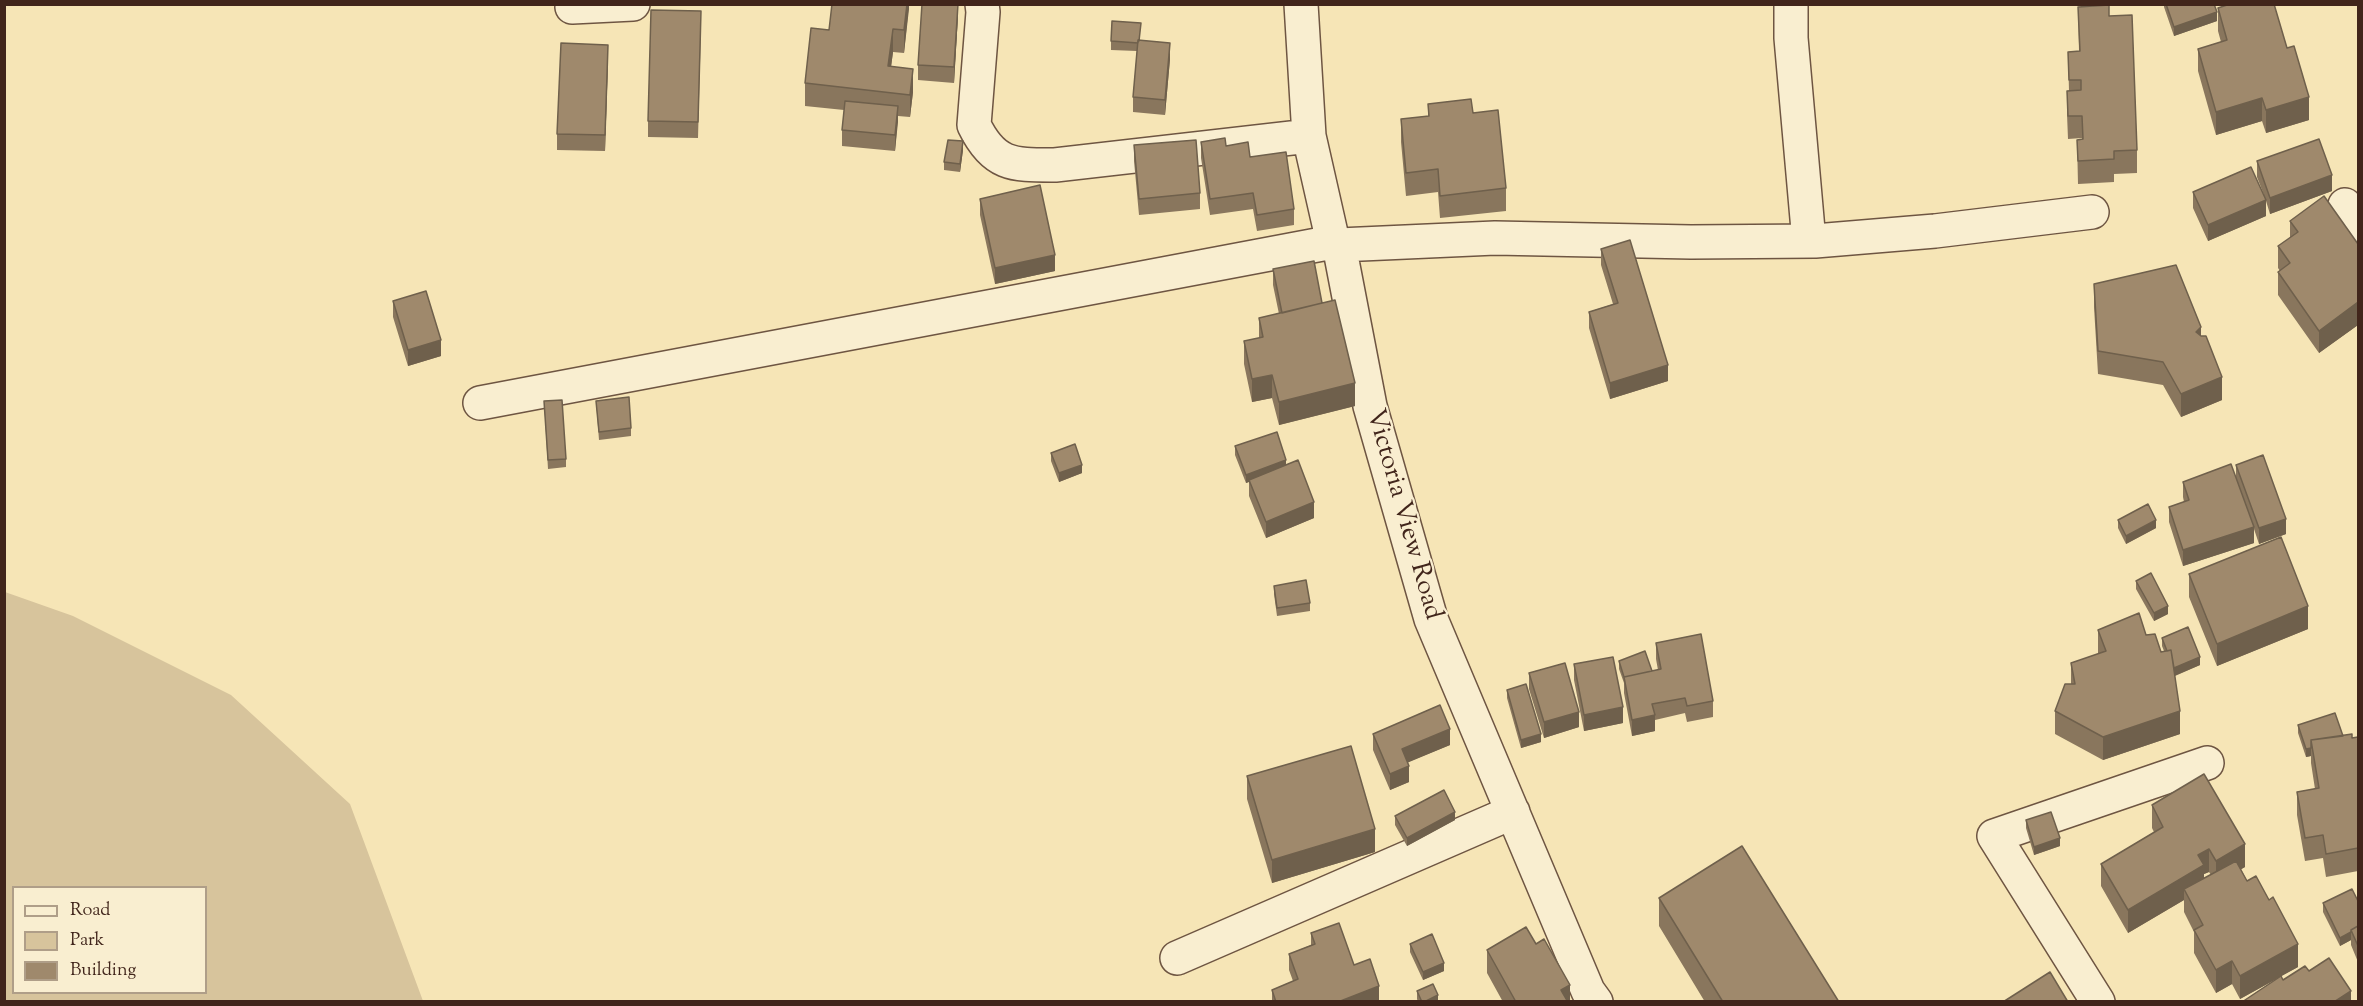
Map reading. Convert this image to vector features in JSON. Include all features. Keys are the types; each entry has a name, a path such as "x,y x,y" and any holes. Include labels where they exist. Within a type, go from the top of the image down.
{"street":[{"path":"572,7 633,4"},
{"path":"982,4 974,124 981,140 1004,159 1018,165 1055,165 1310,136"},
{"name":"Victoria View Road","path":"1301,4 1310,136 1336,244 1370,406 1431,619 1588,991 1596,1002"},
{"path":"1791,4 1792,49 1808,230 1815,241"},
{"path":"480,403 1336,244 1495,238 1691,242 1815,241 1935,231 2092,212"},
{"path":"2098,1002 1994,836 2207,763"},
{"path":"1177,958 1513,812"}],"green space":[{"path":"5,592 73,616 231,695 350,804 423,1001 5,1001"}],"building":[{"path":"832,4 907,4 904,30 893,29 888,66 913,69 910,95 805,83 811,28 829,30"},
{"path":"922,4 958,4 954,67 918,65"},
{"path":"2166,4 2214,4 2217,12 2174,27"},
{"path":"2230,4 2274,4 2287,48 2294,46 2309,97 2266,110 2262,98 2216,112 2198,49 2227,40 2218,8"},
{"path":"2109,5 2109,16 2132,15 2137,150 2114,151 2114,159 2078,161 2077,140 2083,139 2082,116 2068,116 2067,91 2081,90 2081,80 2069,80 2068,52 2080,51 2078,7"},
{"path":"651,10 701,11 698,122 648,121"},
{"path":"1112,21 1141,23 1138,43 1111,41"},
{"path":"1138,40 1170,43 1165,100 1133,97"},
{"path":"561,43 608,45 605,135 557,134"},
{"path":"1471,99 1473,113 1498,110 1506,188 1440,196 1438,169 1406,173 1401,119 1429,116 1428,104"},
{"path":"845,101 898,106 895,135 842,130"},
{"path":"1225,138 1226,146 1248,142 1250,157 1286,152 1294,209 1257,215 1253,193 1210,199 1201,142"},
{"path":"2319,139 2332,175 2270,198 2257,161"},
{"path":"948,140 963,141 960,164 944,162"},
{"path":"1196,140 1200,193 1139,199 1134,145"},
{"path":"2251,167 2266,200 2208,225 2193,192"},
{"path":"1040,185 1055,255 995,268 980,199"},
{"path":"2324,196 2358,244 2358,302 2319,331 2278,272 2290,263 2278,246 2298,232 2290,221"},
{"path":"1630,240 1668,365 1610,383 1589,312 1618,303 1601,249"},
{"path":"1314,261 1322,303 1282,313 1273,269"},
{"path":"2176,265 2201,327 2196,332 2201,336 2206,336 2222,377 2181,394 2163,362 2098,351 2094,284"},
{"path":"426,291 441,340 408,350 393,301"},
{"path":"1335,300 1355,383 1279,402 1272,375 1252,379 1244,341 1263,337 1259,318"},
{"path":"629,397 631,428 599,432 596,401"},
{"path":"562,400 566,459 548,460 544,401"},
{"path":"1277,432 1286,460 1246,475 1235,446"},
{"path":"1075,444 1082,465 1059,473 1051,453"},
{"path":"2263,455 2286,519 2259,528 2236,465"},
{"path":"1298,460 1314,502 1266,522 1249,480"},
{"path":"2231,464 2254,527 2183,550 2169,507 2189,500 2183,482"},
{"path":"2148,504 2156,520 2126,536 2118,520"},
{"path":"2281,537 2308,606 2217,644 2189,574"},
{"path":"2151,573 2168,606 2154,613 2136,581"},
{"path":"1306,580 1310,603 1277,608 1274,586"},
{"path":"2139,613 2146,635 2155,634 2161,652 2171,650 2180,711 2103,737 2055,711 2065,684 2075,684 2071,663 2106,651 2098,630"},
{"path":"2188,627 2200,657 2174,668 2171,650 2167,651 2162,638"},
{"path":"1701,634 1713,701 1687,706 1685,698 1652,704 1655,715 1632,720 1624,677 1661,669 1656,643"},
{"path":"1645,651 1652,671 1624,677 1619,661"},
{"path":"1613,657 1623,707 1584,715 1574,664"},
{"path":"1565,663 1579,712 1544,722 1529,673"},
{"path":"1526,684 1541,734 1521,740 1507,690"},
{"path":"1440,705 1450,729 1402,749 1409,766 1390,774 1373,734"},
{"path":"2335,713 2343,736 2311,740 2311,748 2306,749 2298,725"},
{"path":"2352,734 2352,738 2358,737 2358,848 2326,854 2323,835 2305,838 2297,792 2319,788 2311,740"},
{"path":"1351,746 1375,829 1272,860 1247,776"},
{"path":"2204,774 2245,844 2216,861 2209,849 2198,855 2204,865 2128,910 2101,864 2163,827 2152,805"},
{"path":"1444,790 1455,812 1407,838 1395,816"},
{"path":"2051,812 2060,838 2034,847 2026,820"},
{"path":"1742,846 1839,1002 1723,1002 1659,898"},
{"path":"2236,861 2247,881 2256,876 2269,900 2273,897 2298,944 2240,976 2232,961 2216,970 2194,930 2203,925 2184,889"},
{"path":"2352,889 2358,901 2358,926 2340,938 2323,903"},
{"path":"1339,923 1354,965 1370,959 1379,986 1338,1002 1276,1002 1272,990 1298,979 1289,954 1315,944 1311,933"},
{"path":"2358,926 2358,946 2351,930"},
{"path":"1526,927 1536,944 1544,939 1570,985 1561,990 1568,1002 1516,1002 1487,950"},
{"path":"1432,934 1444,963 1423,972 1410,944"},
{"path":"2329,958 2351,991 2334,1002 2242,1002 2281,976 2283,980 2305,966 2309,971"},
{"path":"2050,972 2068,1002 2003,1002"},
{"path":"1433,984 1438,995 1422,1002 1417,991"}]}
